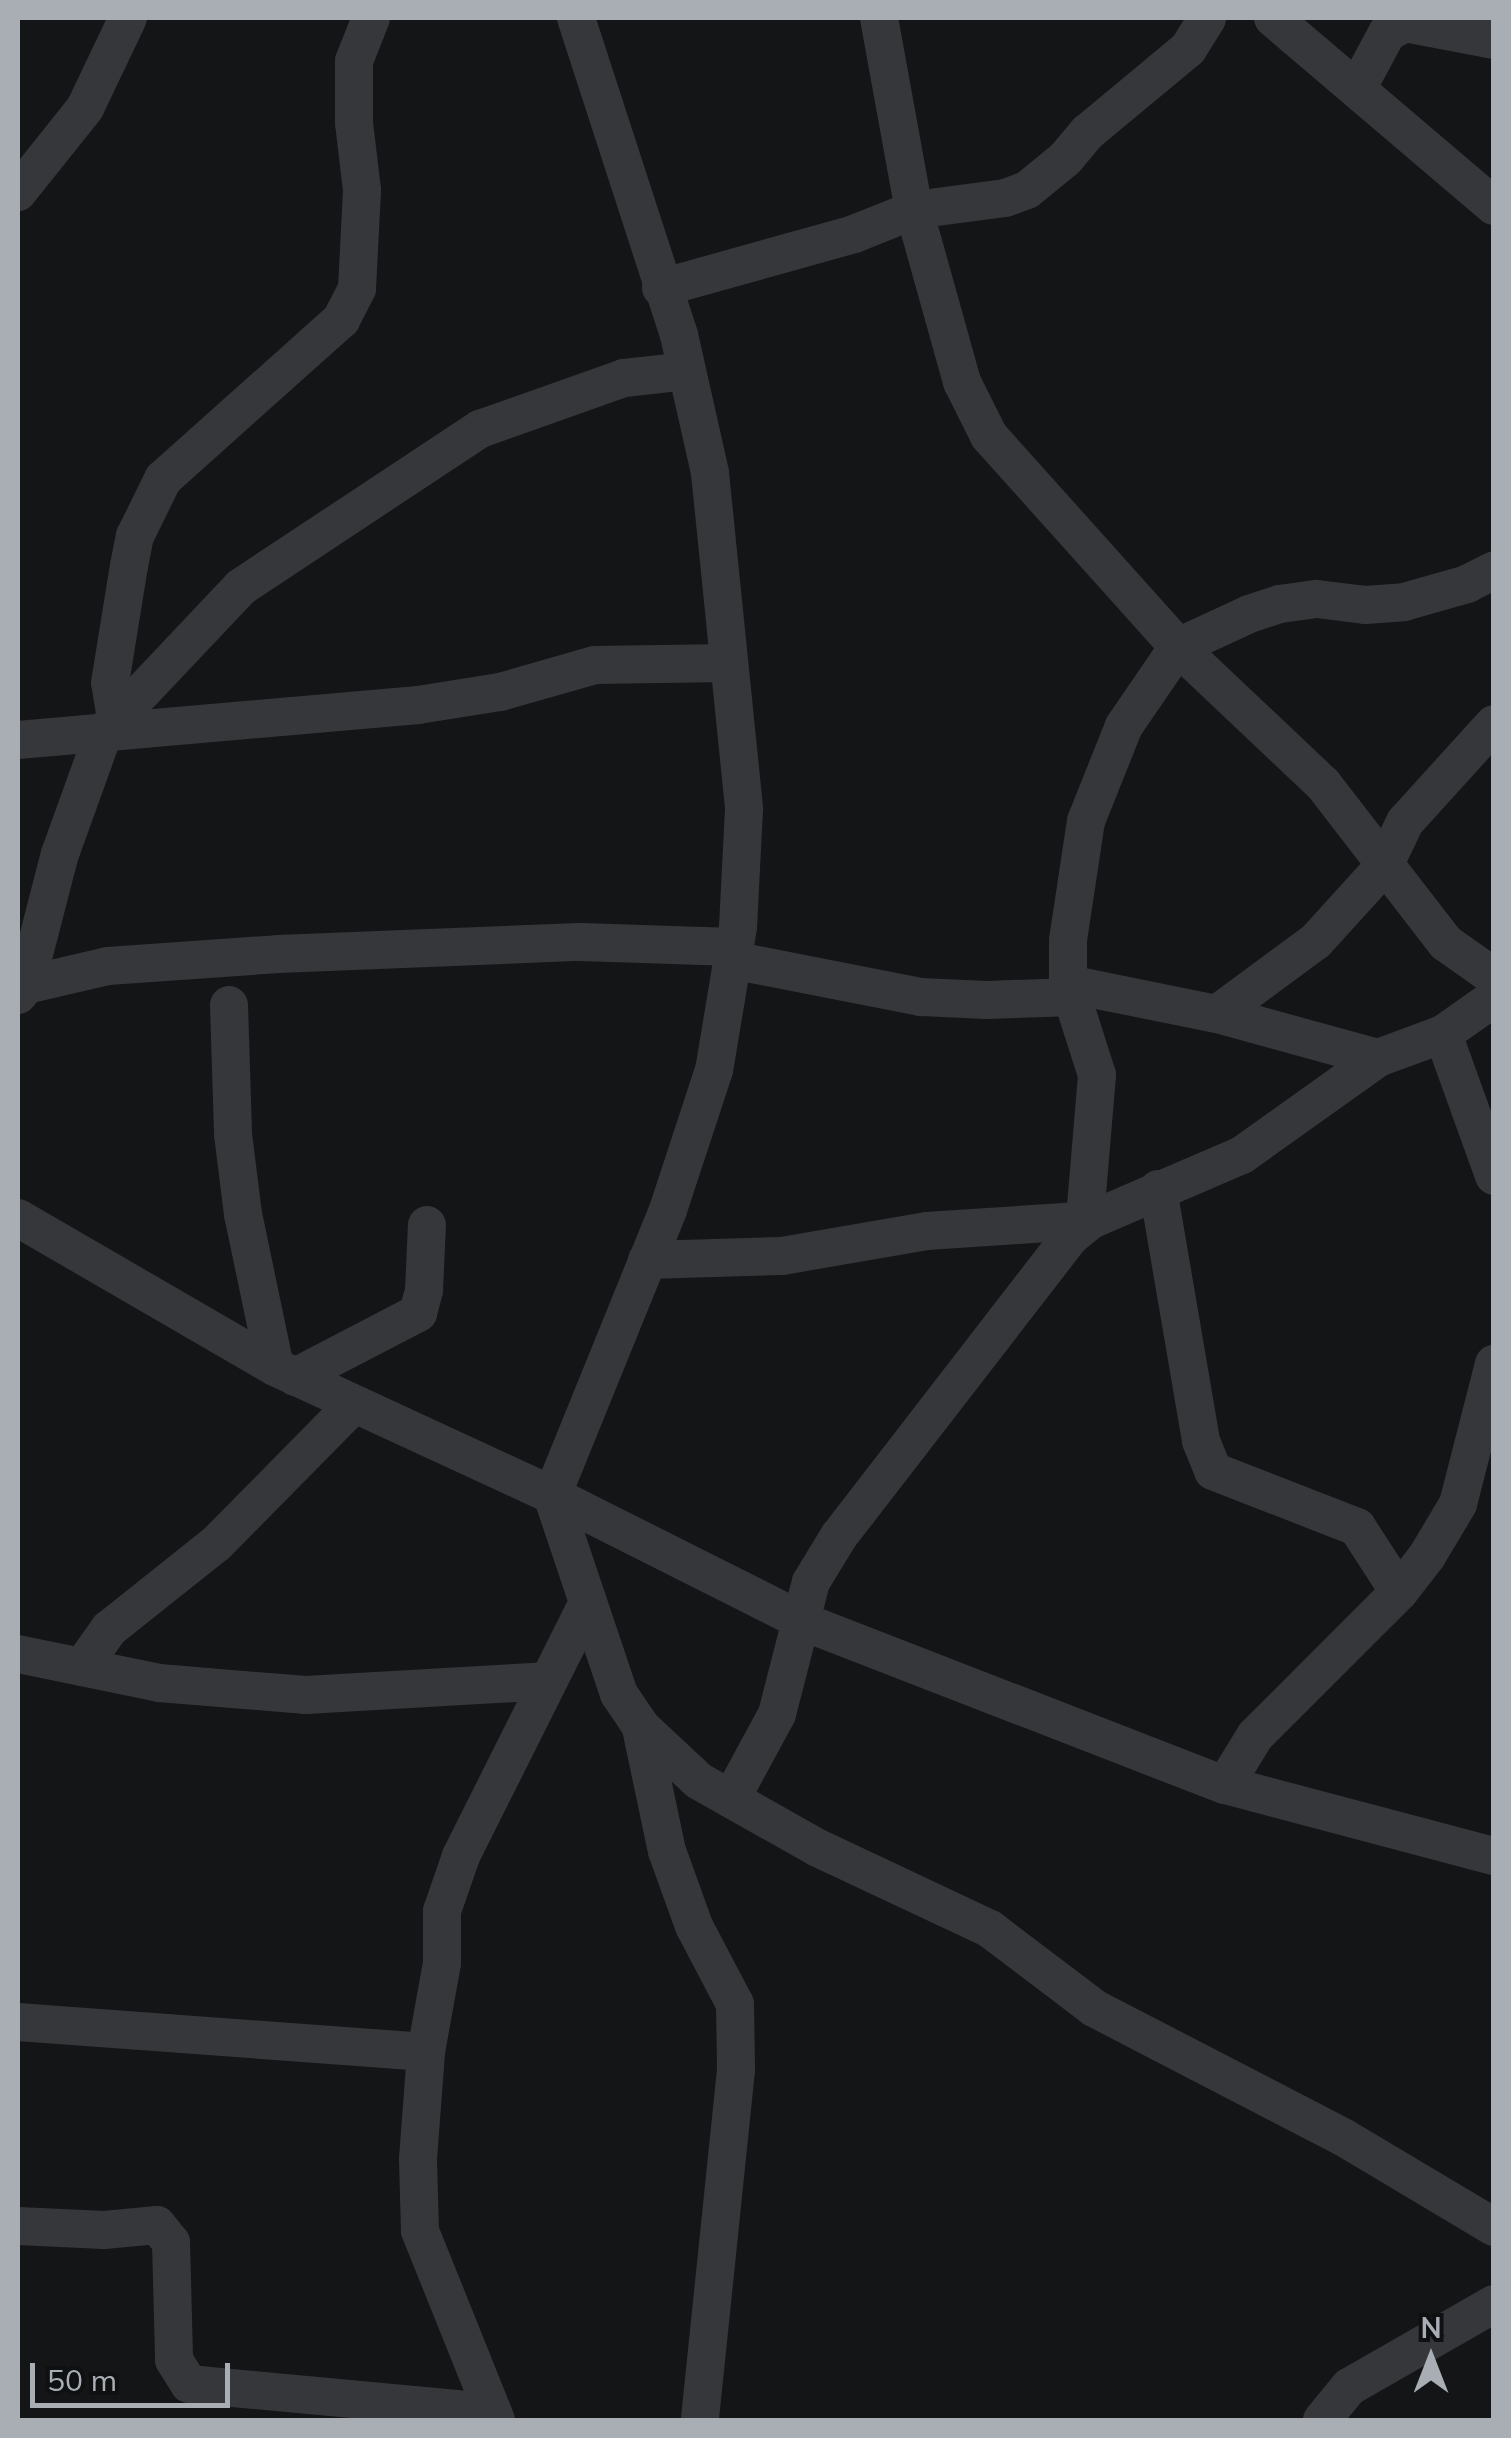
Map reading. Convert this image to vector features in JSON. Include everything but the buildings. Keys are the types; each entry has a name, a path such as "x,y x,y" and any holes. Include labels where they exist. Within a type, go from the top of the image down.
{"street":[{"path":"18,192 85,108 128,18"},
{"path":"22,990 60,854 110,726 110,683 135,536 163,479 341,320 357,289 362,190 354,124 354,61 371,18"},
{"path":"576,18 686,372 710,473 744,809 733,953 714,1070 647,1260 552,1495 586,1606 619,1694 641,1727 699,1781 818,1848 990,1929 1094,2008 1343,2137 1494,2228"},
{"path":"879,18 914,210 962,382 989,436 1178,647 1323,784 1446,943 1494,977"},
{"path":"661,288 854,234 914,210 1004,198 1039,183 1088,132 1188,49 1208,18"},
{"path":"1273,18 1494,206"},
{"path":"1357,89 1387,33 1405,23 1494,40"},
{"path":"110,726 242,587 366,508 433,457 480,429 624,378 686,372"},
{"path":"731,1799 777,1714 804,1622 811,1582 839,1536 1070,1237 1088,1219 1097,1076 1071,991 1068,940 1086,821 1124,726 1178,647 1280,604 1317,599 1365,605 1404,602 1467,584 1494,570"},
{"path":"18,740 110,726 418,705 500,692 595,665 728,662"},
{"path":"1218,1014 1316,942 1384,866 1405,822 1494,724"},
{"path":"22,990 108,966 278,954 580,942 733,953 921,996 986,1000 1071,991 1218,1014 1378,1058"},
{"path":"647,1260 782,1256 927,1231 1088,1219 1242,1155 1378,1058 1443,1034 1494,998"},
{"path":"229,1005 233,1134 244,1214 285,1372"},
{"path":"1443,1034 1494,1176"},
{"path":"1158,1190 1202,1442 1213,1472 1357,1527 1399,1592"},
{"path":"18,1218 285,1372 552,1495 804,1622 1224,1785 1494,1856"},
{"path":"285,1372 418,1313 424,1290 427,1225"},
{"path":"1224,1785 1255,1736 1399,1592 1427,1556 1458,1504 1492,1377"},
{"path":"82,1668 109,1629 216,1544 353,1405"},
{"path":"18,2226 104,2230 157,2225 171,2242 174,2360 189,2384 494,2416 420,2231 418,2159 426,2052 442,1964 442,1910 474,1827 586,1606"},
{"path":"18,1654 159,1683 306,1695 547,1681"},
{"path":"641,1727 667,1851 694,1926 735,2004 736,2070 700,2420"},
{"path":"18,2022 426,2052"},
{"path":"1322,2420 1349,2387 1494,2304"}]}
